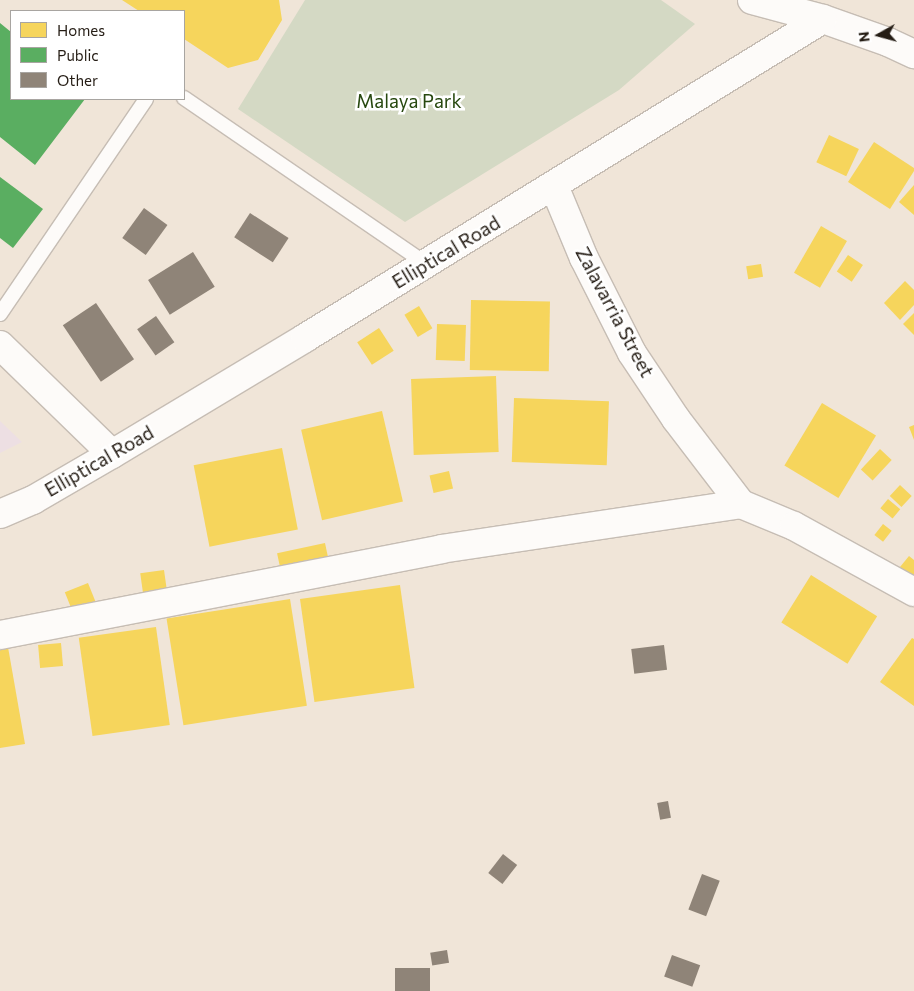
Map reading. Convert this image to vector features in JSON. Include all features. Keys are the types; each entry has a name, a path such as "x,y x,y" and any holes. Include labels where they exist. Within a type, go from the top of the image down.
{"street":[{"path":"752,0 823,19 888,42 914,54"},
{"name":"Elliptical Road","path":"0,514 33,500 112,454 554,186 823,19"},
{"name":"Zalavarria Street","path":"554,186 584,258 632,352 676,420 741,504"},
{"path":"0,345 112,454"},
{"path":"0,635 441,549 741,504 794,526 914,592"}],"lane":[{"path":"185,99 426,264"},
{"path":"0,314 145,100"}],"shaded area":[{"path":"0,421 22,442 0,453"}],"green space":[{"name":"Malaya Park","path":"305,0 661,0 695,24 619,90 405,222 238,109"}],"building: Homes":[{"path":"122,0 279,0 282,20 258,60 228,68 185,40 185,10 137,10"},
{"path":"829,135 859,149 846,176 816,162"},
{"path":"874,142 914,168 914,171 890,209 848,182"},
{"path":"914,185 914,215 899,202"},
{"path":"821,226 847,241 820,288 794,273"},
{"path":"848,255 863,265 852,282 837,272"},
{"path":"761,264 763,277 748,279 746,266"},
{"path":"905,281 914,290 914,305 900,320 884,303"},
{"path":"471,300 550,301 549,371 470,370"},
{"path":"419,306 432,328 418,337 404,315"},
{"path":"914,313 914,335 903,324"},
{"path":"437,324 466,325 465,361 436,360"},
{"path":"379,328 394,351 372,365 357,342"},
{"path":"496,376 499,452 414,455 411,379"},
{"path":"514,398 609,401 607,465 512,462"},
{"path":"822,403 876,435 838,498 784,466"},
{"path":"382,411 403,502 322,520 301,430"},
{"path":"914,425 914,440 909,427"},
{"path":"282,448 298,529 209,547 194,465"},
{"path":"880,449 892,460 873,480 861,469"},
{"path":"449,471 453,489 434,493 430,475"},
{"path":"900,485 912,496 901,507 890,496"},
{"path":"888,499 900,509 893,518 880,508"},
{"path":"883,524 892,531 883,542 874,535"},
{"path":"325,543 330,567 282,578 277,553"},
{"path":"909,556 914,560 914,580 900,567"},
{"path":"164,570 167,591 143,594 140,573"},
{"path":"811,575 877,616 847,664 781,622"},
{"path":"88,583 96,603 73,613 65,592"},
{"path":"400,585 414,688 314,702 300,599"},
{"path":"290,599 307,706 183,725 167,619"},
{"path":"156,627 170,725 93,736 79,638"},
{"path":"912,638 914,639 914,706 880,682"},
{"path":"61,643 63,666 40,668 38,645"},
{"path":"8,647 25,744 0,748 0,649"}],"building: Public":[{"path":"0,23 10,31 10,100 84,100 35,165 0,137"},
{"path":"0,177 43,209 13,248 0,238"}],"building: Other":[{"path":"144,208 167,225 146,255 122,238"},
{"path":"250,213 289,238 273,262 234,237"},
{"path":"193,252 215,287 170,315 148,280"},
{"path":"96,303 134,359 101,382 63,325"},
{"path":"156,316 174,342 156,355 137,329"},
{"path":"664,645 667,670 634,674 631,649"},
{"path":"668,801 671,818 660,820 657,803"},
{"path":"503,854 517,865 502,884 488,873"},
{"path":"702,874 720,881 706,916 688,909"},
{"path":"447,950 449,963 432,965 430,953"},
{"path":"672,955 700,965 692,987 664,977"},
{"path":"395,968 430,968 430,991 395,991"}]}
